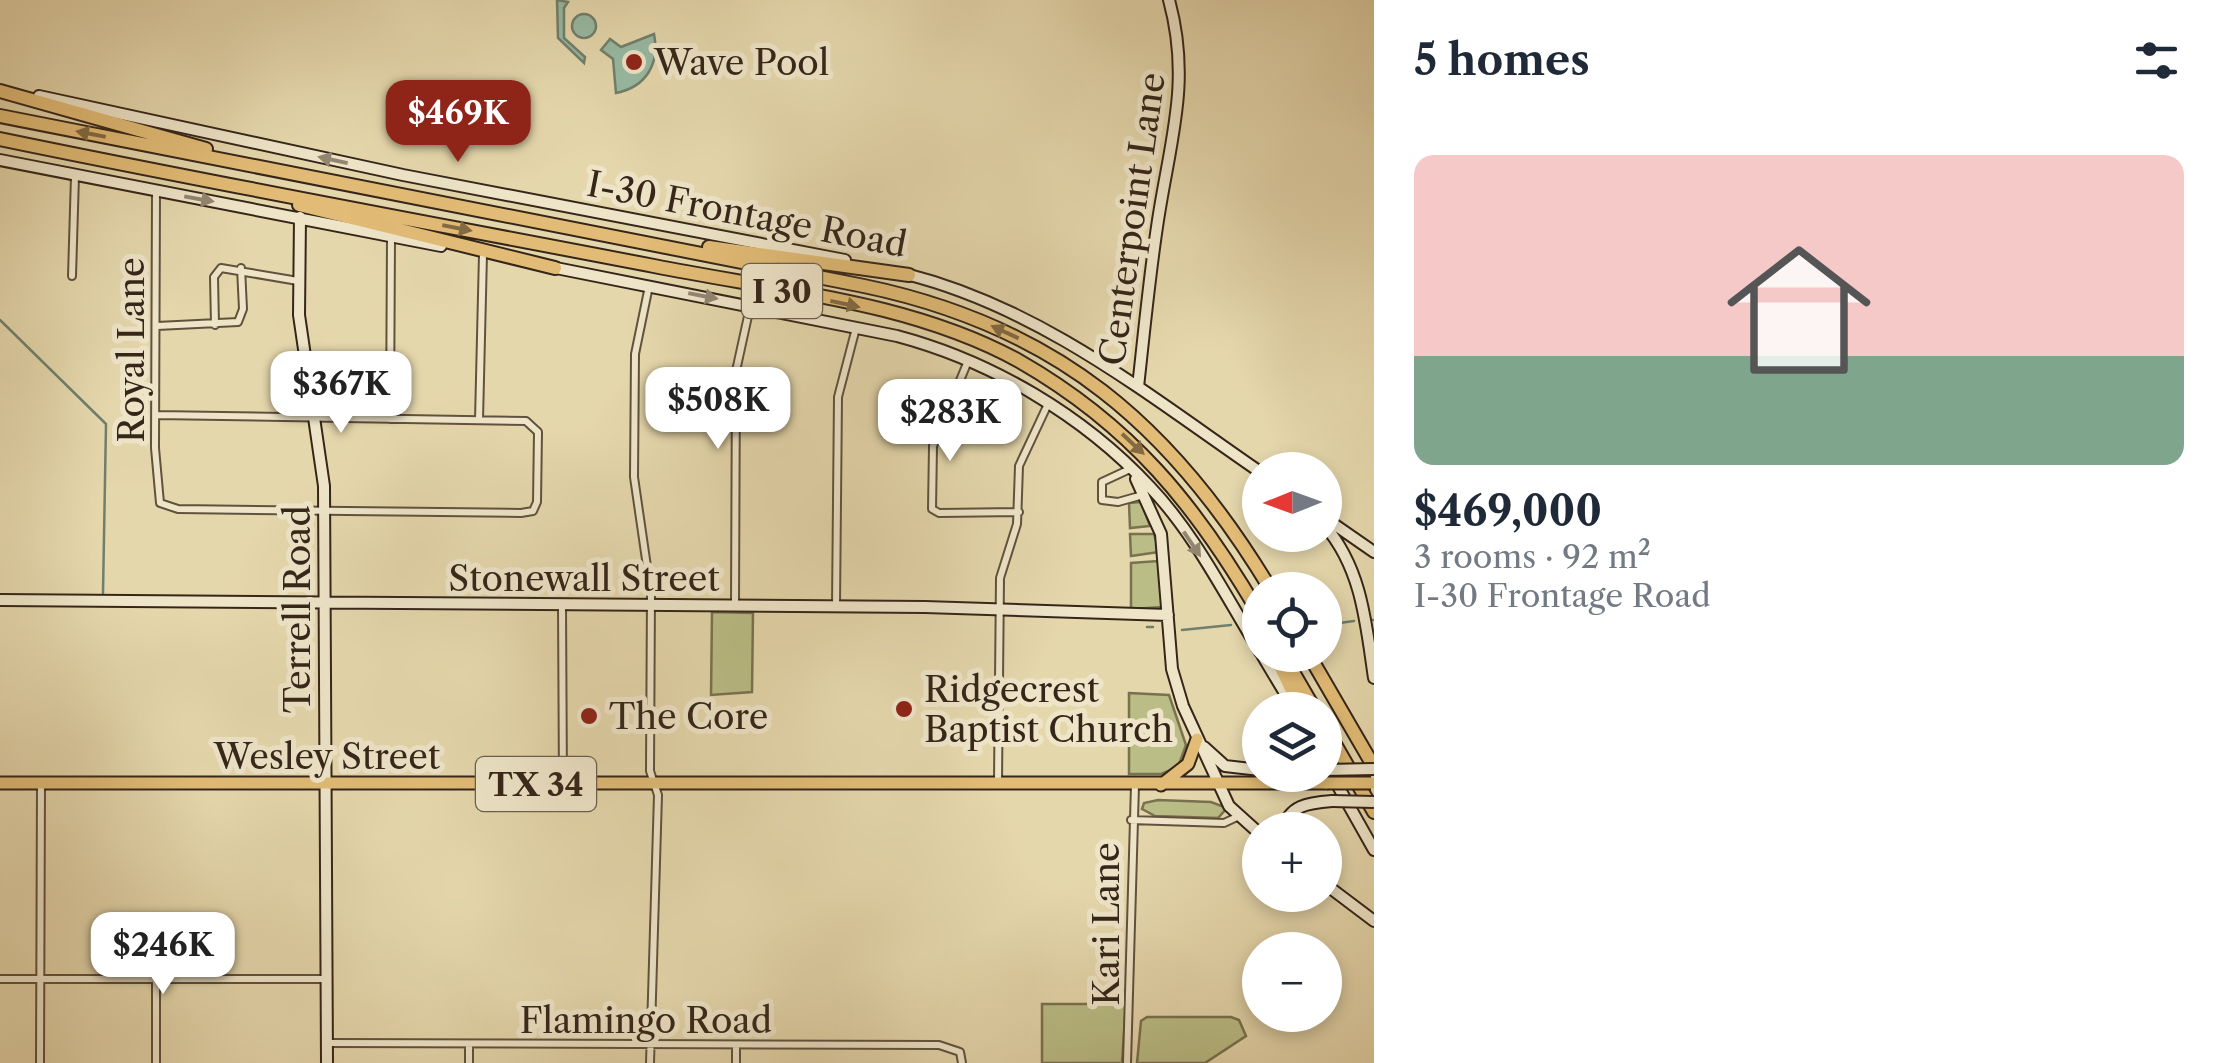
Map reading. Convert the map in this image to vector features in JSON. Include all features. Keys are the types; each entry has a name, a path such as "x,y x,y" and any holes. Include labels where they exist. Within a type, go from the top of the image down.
{"highway":[{"path":"0,90 290,173"},
{"name":"I 30","path":"0,116 896,292 963,314 1040,349 1091,381 1157,436 1204,488 1258,572"},
{"name":"I 30","path":"0,139 855,306 985,345 1053,382 1123,434 1189,503 1242,585"},
{"path":"190,176 555,268"},
{"path":"585,230 910,275"},
{"path":"1320,672 1374,768"},
{"path":"1342,756 1374,812"}],"main road":[{"name":"Centerpoint Lane","path":"1138,386 1154,240 1182,88 1182,61 1169,0"},
{"name":"I-30 Frontage Road","path":"0,90 910,275 1052,331 1242,459"},
{"path":"0,160 857,327 932,345 1048,403 1130,469 1173,516 1242,624"},
{"name":"Terrell Road","path":"300,217 299,314 324,510 328,1063"},
{"path":"1130,469 1162,534 1172,669 1196,738 1218,785 1242,821"},
{"path":"1342,530 1374,552"},
{"path":"1341,552 1361,595 1374,678"},
{"name":"Stonewall Street","path":"0,600 562,607 736,604 1168,615"},
{"path":"1196,738 1224,766 1242,768"},
{"path":"1161,785 1188,764 1196,738"},
{"path":"1342,769 1374,768"},
{"name":"Wesley Street","path":"1342,774 1374,784"},
{"name":"Wesley Street","path":"0,783 1218,785 1242,781"},
{"path":"1340,792 1374,850"},
{"path":"1290,812 1296,807 1332,802 1374,802"},
{"path":"1342,897 1374,921"}],"street":[{"path":"72,276 75,176"},
{"name":"Royal Lane","path":"156,192 156,485 164,506 324,510"},
{"path":"390,418 391,236"},
{"path":"479,420 483,254"},
{"path":"214,325 215,274 224,267 300,281"},
{"path":"156,326 235,324 240,319 242,268"},
{"path":"649,286 635,354 634,477 650,604 650,772 658,795 650,1063"},
{"path":"736,604 736,371 751,306"},
{"path":"836,606 838,397 857,327"},
{"path":"968,361 933,446 932,510 939,514 1018,512"},
{"path":"998,784 1002,567 1018,512 1022,456 1048,403"},
{"path":"156,415 529,422 538,432 538,494 533,511 324,510"},
{"path":"1130,469 1102,482 1102,500 1108,503 1144,495"},
{"path":"562,607 563,784"},
{"path":"40,1063 41,783"},
{"name":"Kari Lane","path":"1127,1063 1135,785"},
{"path":"1131,820 1224,823 1237,817"},
{"path":"156,978 156,1063"},
{"path":"0,979 326,978"},
{"name":"Flamingo Road","path":"327,1044 939,1045 952,1048 962,1059"},
{"path":"469,1044 469,1063"},
{"path":"736,1046 736,1063"}],"shaded area":[{"path":"557,0 568,2 564,8 564,38 585,57 584,63 558,38"},
{"path":"584,14 593,17 593,35 584,38 575,35 572,26 575,17"},
{"name":"Wave Pool","path":"654,34 653,64 643,80 616,93 613,59 601,50 610,39 621,47"},
{"path":"1141,502 1150,526 1130,528 1129,503"},
{"path":"1130,534 1154,534 1159,552 1131,556"},
{"path":"1158,561 1163,607 1131,609 1131,563"},
{"path":"712,612 753,613 752,692 711,695"},
{"path":"1129,693 1169,695 1186,745 1178,767 1161,774 1129,774"},
{"path":"1211,802 1227,808 1218,818 1155,816 1142,809 1144,803"},
{"path":"1042,1004 1126,1004 1122,1063 1042,1063"},
{"path":"1147,1017 1231,1017 1239,1020 1246,1036 1205,1063 1137,1063 1141,1021"}],"waterway":[{"path":"0,320 106,424 103,593"},
{"path":"1342,623 1354,621"},
{"path":"1182,630 1231,625"},
{"path":"1147,627 1153,627"}],"place":[{"name":"Wave Pool","path":"634,62"},
{"name":"Ridgecrest Baptist Church","path":"904,709"},
{"name":"The Core","path":"589,716"}]}
